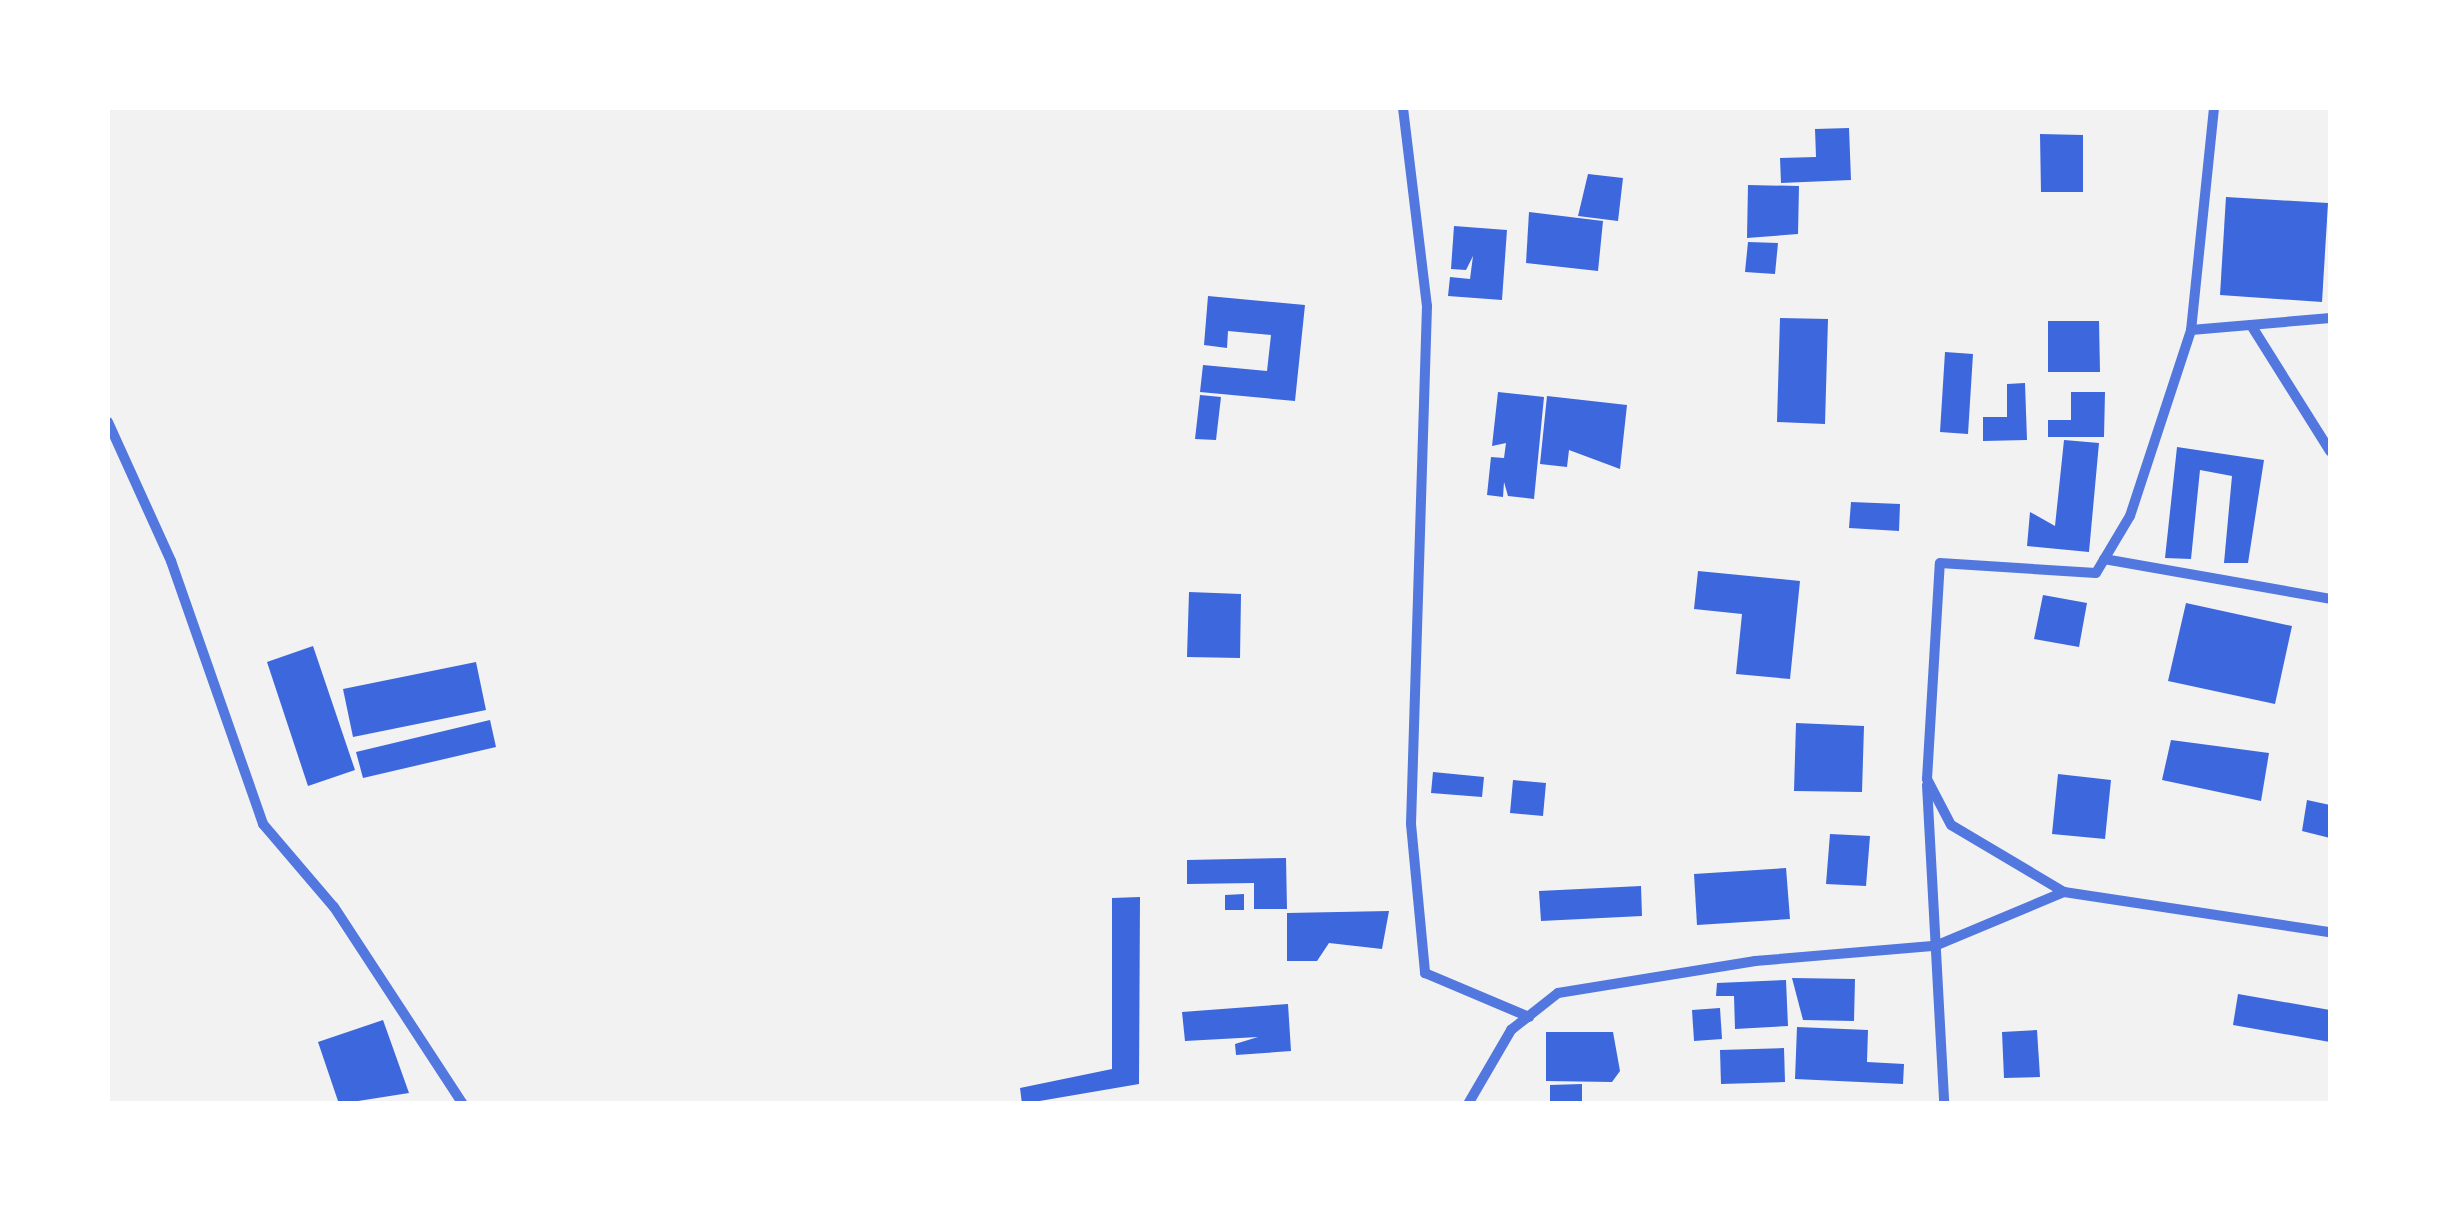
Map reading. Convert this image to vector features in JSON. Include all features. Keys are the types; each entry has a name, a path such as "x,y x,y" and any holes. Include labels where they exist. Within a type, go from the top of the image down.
{"street":[{"path":"1403,108 1426,306 1411,824 1425,973 1529,1017"},
{"path":"1944,1104 1927,779 1940,562 2096,573 2130,516 2191,330 2214,108"},
{"path":"2191,330 2330,318"},
{"path":"2251,325 2330,451"},
{"path":"108,422 171,561 263,824 334,907 463,1104"},
{"path":"2104,558 2330,599"},
{"path":"1927,779 1951,824 2064,892 2330,932"},
{"path":"1468,1104 1511,1030 1558,993 1755,961 1935,946 2064,892"}],"building":[{"path":"1849,128 1851,180 1781,183 1780,158 1816,157 1815,129"},
{"path":"2040,134 2083,135 2083,192 2041,192"},
{"path":"1588,174 1623,178 1618,221 1578,216"},
{"path":"1748,185 1799,186 1798,234 1747,238"},
{"path":"2226,197 2328,203 2322,302 2220,295"},
{"path":"1529,212 1603,221 1598,271 1526,263"},
{"path":"1454,226 1507,230 1502,300 1448,296 1450,277 1470,279 1473,256 1466,270 1451,269"},
{"path":"1748,242 1778,243 1775,274 1745,272"},
{"path":"1208,296 1305,305 1295,401 1200,392 1203,365 1267,371 1271,335 1228,331 1227,348 1204,345"},
{"path":"1780,318 1828,319 1825,424 1777,422"},
{"path":"2048,321 2099,321 2100,372 2048,372"},
{"path":"1945,352 1973,354 1968,434 1940,432"},
{"path":"2025,383 2027,440 1983,441 1983,417 2007,417 2007,384"},
{"path":"1498,392 1544,397 1534,499 1508,496 1504,482 1503,497 1487,495 1491,457 1504,458 1506,443 1492,446"},
{"path":"2071,392 2105,392 2104,437 2048,437 2048,420 2071,420"},
{"path":"1200,395 1221,397 1216,440 1195,439"},
{"path":"1547,396 1627,405 1620,469 1569,450 1567,467 1540,464"},
{"path":"2064,440 2099,443 2089,552 2027,546 2030,512 2055,526"},
{"path":"2177,447 2264,460 2248,563 2224,563 2232,476 2200,470 2191,559 2165,558"},
{"path":"1851,502 1900,504 1899,531 1849,528"},
{"path":"1698,571 1800,581 1790,679 1736,674 1742,614 1694,609"},
{"path":"1189,592 1241,594 1240,658 1187,657"},
{"path":"2043,595 2087,603 2079,647 2034,639"},
{"path":"2186,603 2292,626 2275,704 2168,681"},
{"path":"313,646 355,770 308,786 267,662"},
{"path":"476,662 486,710 353,737 343,689"},
{"path":"490,720 496,747 363,778 356,752"},
{"path":"1796,723 1864,726 1862,792 1794,791"},
{"path":"2171,740 2269,753 2261,801 2162,780"},
{"path":"1433,772 1484,777 1482,797 1431,793"},
{"path":"2058,774 2111,780 2105,839 2052,834"},
{"path":"1513,780 1546,783 1543,816 1510,813"},
{"path":"2307,800 2330,805 2330,838 2302,831"},
{"path":"1830,834 1870,836 1866,886 1826,884"},
{"path":"1286,858 1287,909 1254,909 1254,883 1187,884 1187,860"},
{"path":"1786,868 1790,919 1697,925 1694,874"},
{"path":"1641,886 1642,916 1541,921 1539,891"},
{"path":"1244,894 1244,910 1225,910 1225,895"},
{"path":"1140,897 1139,1084 1022,1104 1020,1088 1112,1069 1112,898"},
{"path":"1389,911 1382,949 1329,943 1317,961 1287,961 1287,913"},
{"path":"1792,978 1855,979 1854,1021 1803,1020"},
{"path":"1786,980 1788,1026 1735,1029 1734,996 1716,996 1717,983"},
{"path":"2238,994 2330,1010 2330,1042 2233,1025"},
{"path":"1288,1004 1291,1051 1236,1055 1235,1044 1258,1037 1185,1041 1182,1012"},
{"path":"1720,1008 1722,1039 1694,1041 1692,1010"},
{"path":"383,1020 409,1093 339,1104 318,1042"},
{"path":"1797,1027 1868,1030 1867,1062 1904,1064 1903,1084 1795,1079"},
{"path":"2037,1030 2040,1077 2004,1078 2002,1032"},
{"path":"1546,1032 1613,1032 1620,1071 1612,1082 1546,1081"},
{"path":"1784,1048 1785,1082 1721,1084 1720,1050"},
{"path":"1582,1084 1582,1104 1550,1104 1550,1085"}]}
